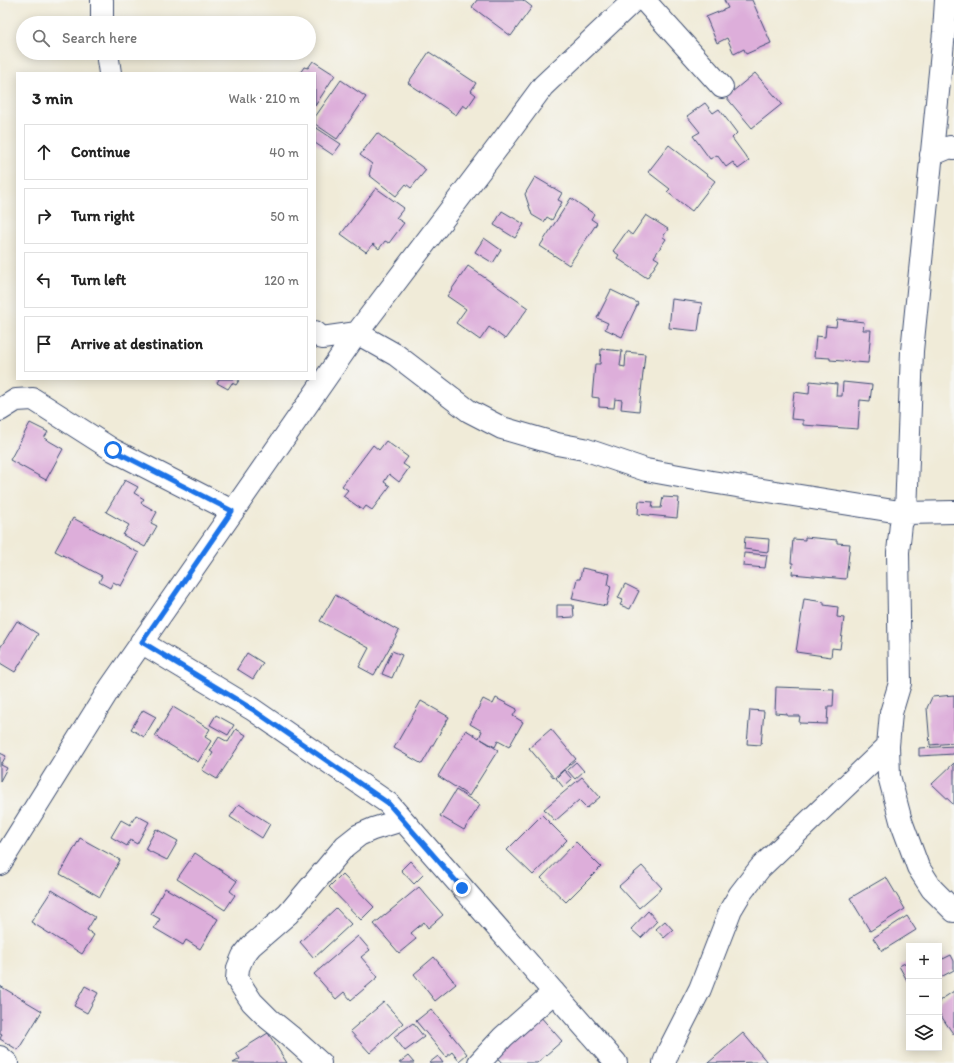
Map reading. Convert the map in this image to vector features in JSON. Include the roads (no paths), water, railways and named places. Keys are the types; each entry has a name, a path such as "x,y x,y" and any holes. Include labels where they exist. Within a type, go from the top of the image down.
{"street":[{"path":"102,0 102,16"},
{"path":"0,864 110,688 357,333 543,86 634,0"},
{"path":"644,0 722,87"},
{"path":"946,0 912,351 906,513 901,524 898,552 900,683 891,713 888,746 889,776 901,820 918,867 932,889 954,911"},
{"path":"108,60 110,72"},
{"path":"931,154 950,147 954,148"},
{"path":"316,333 322,338 357,333 396,355 469,411 502,428 557,444 584,449 646,470 906,513 954,512"},
{"path":"0,410 16,400 33,399 113,450 232,511"},
{"path":"142,642 252,709 388,803 616,1063"},
{"path":"664,1063 700,989 731,909 740,894 760,868 888,746"},
{"path":"320,1063 269,1019 252,1002 237,980 238,968 243,956 250,946 288,914 346,846 359,835 402,820"},
{"path":"479,1063 503,1037 554,992"},
{"path":"0,1058 7,1063"}]}
